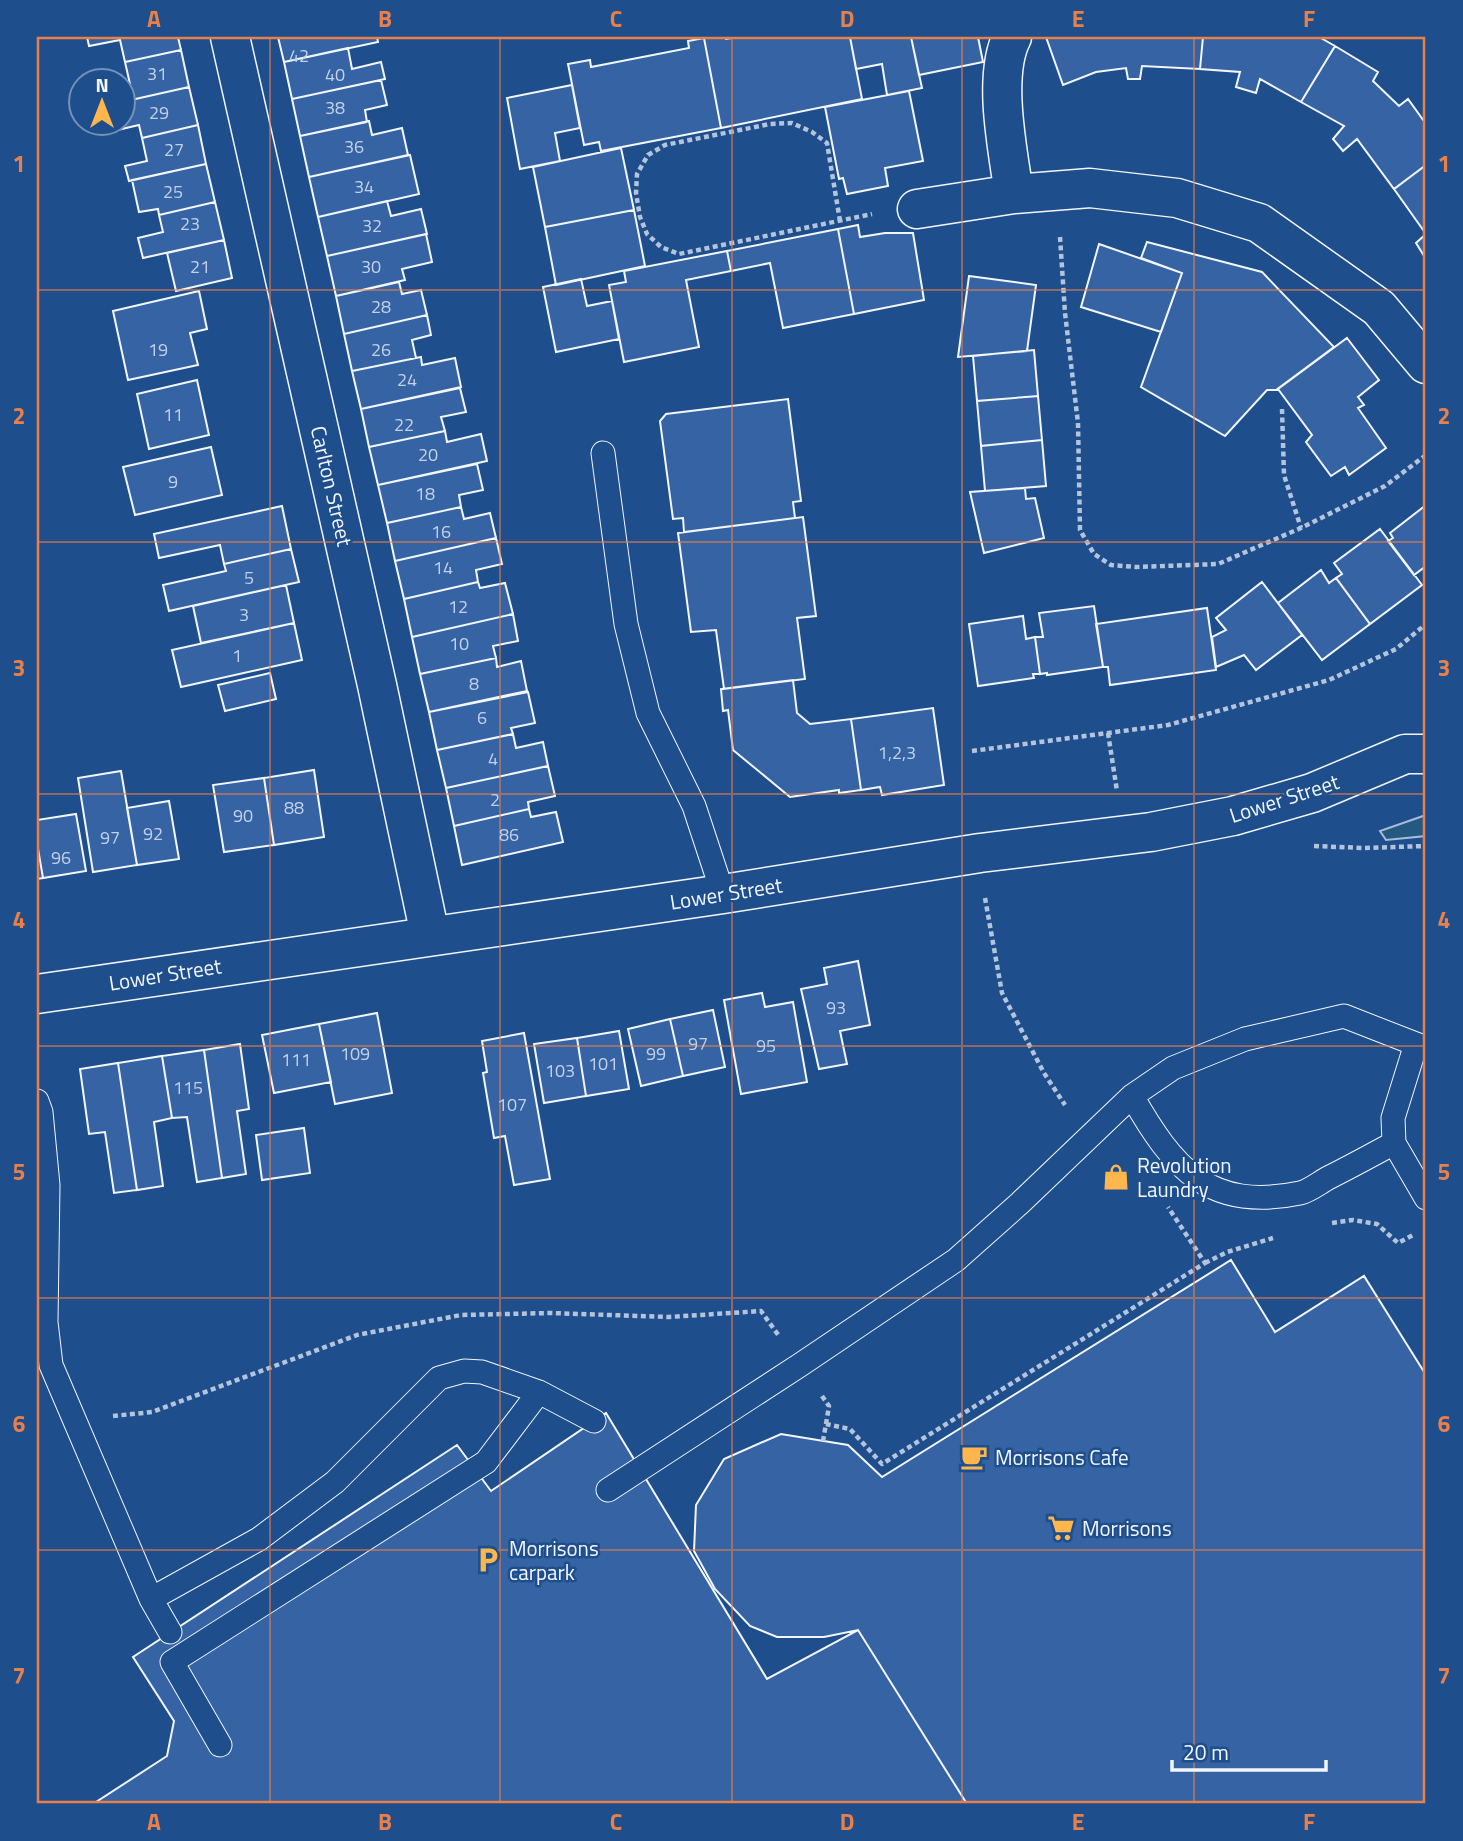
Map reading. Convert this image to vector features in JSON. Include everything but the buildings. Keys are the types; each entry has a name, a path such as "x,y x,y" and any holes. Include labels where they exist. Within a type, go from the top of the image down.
{"street":[{"name":"Carlton Street","path":"230,37 377,685 430,935"},
{"path":"1012,37 1005,50 1003,108 1014,194"},
{"path":"917,209 1014,194 1090,188 1177,198 1259,223 1379,308 1426,364"},
{"name":"Lower Street","path":"37,994 723,894 981,853 1151,832 1233,816 1312,793 1419,745"}],"lane":[{"path":"603,453 626,624 648,713 694,806 723,894"},
{"path":"608,1490 956,1260 1132,1096 1173,1068 1245,1039 1344,1016 1421,1046 1393,1118 1394,1143 1426,1198"},
{"path":"1132,1096 1154,1136 1199,1182 1223,1193 1252,1197 1302,1192 1394,1143"},
{"path":"37,1101 41,1112 48,1185 46,1322 51,1365 151,1599 170,1632"},
{"path":"151,1599 259,1539 335,1482 439,1378 464,1371 482,1372 539,1392 594,1421"},
{"path":"220,1745 172,1662 486,1462 539,1392"}],"path":[{"path":"840,221 827,143 812,132 792,123 771,124 665,145 648,155 637,174 636,193 647,234 661,247 679,254 840,221 882,211 917,209"},
{"path":"1058,191 1065,313 1078,423 1080,530 1094,554 1111,565 1136,567 1218,564 1301,528 1385,486 1426,455"},
{"path":"1282,409 1284,475 1301,528"},
{"path":"972,751 1168,725 1329,680 1396,649 1426,624"},
{"path":"1108,733 1114,777"},
{"path":"1314,846 1426,846"},
{"path":"985,896 1002,993 1044,1073 1071,1115"},
{"path":"1163,1199 1205,1263"},
{"path":"1326,1223 1353,1220 1377,1224 1398,1243 1413,1235"},
{"path":"826,1424 850,1429 882,1464 1205,1263 1227,1252 1276,1237"},
{"path":"821,1395 829,1406 823,1441"}],"shaded area":[{"path":"1426,815 1426,836 1386,840 1380,831"}],"place":[{"name":"Revolution Laundry","path":"1116,1177"},
{"name":"Morrisons Cafe","path":"974,1457"},
{"name":"Morrisons","path":"1061,1528"},
{"name":"Morrisons carpark","path":"488,1560"}]}
